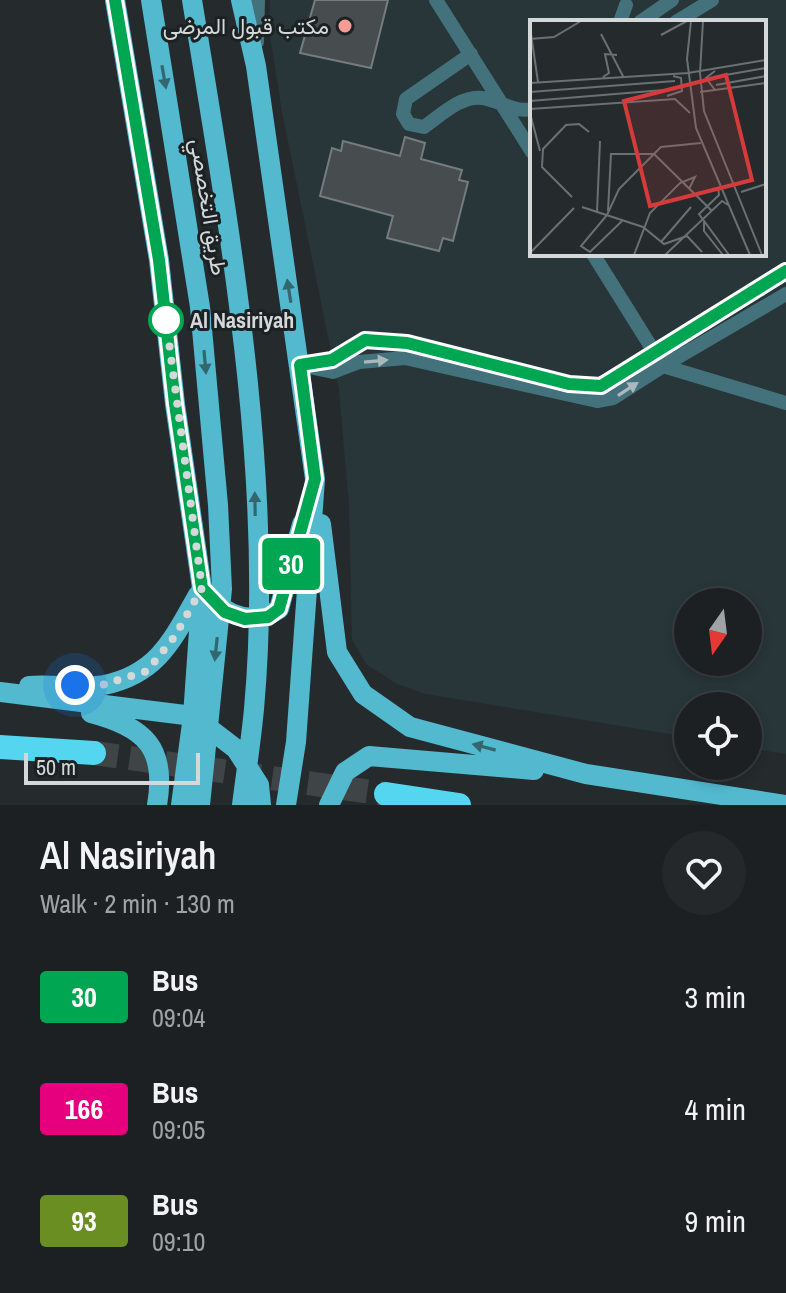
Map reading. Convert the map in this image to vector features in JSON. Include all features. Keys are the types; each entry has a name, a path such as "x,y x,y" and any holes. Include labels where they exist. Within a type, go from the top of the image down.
{"highway":[{"path":"0,747 94,753"},
{"path":"386,794 459,805"}],"main road":[{"path":"115,0 159,260 175,404 202,588 193,716 181,805"},
{"name":"طريق التخصصي","path":"151,0 200,307 218,505 222,589 200,805"},
{"name":"طريق التخصصي","path":"192,0 219,166 255,482 257,602 254,707 242,805"},
{"path":"241,0 256,66 300,365 337,652 363,694 410,727 586,774"},
{"path":"202,588 225,612 245,619 268,617 279,609 315,479"},
{"path":"286,805 296,742 315,479"},
{"path":"0,691 102,685 147,671 175,636 202,588"},
{"path":"0,691 193,716 236,749 259,785 261,805"},
{"path":"0,691 125,723 142,734 162,770 157,805"},
{"path":"329,805 345,772 369,756 586,774 786,805"}],"lane":[{"path":"256,66 258,0"},
{"path":"436,0 530,149"},
{"path":"643,20 672,0"},
{"path":"679,20 712,0"},
{"path":"621,20 626,5"},
{"path":"471,54 406,99 403,114 409,124 424,127 458,103 481,97 504,106 530,109"},
{"path":"594,256 651,352 663,366 786,403"},
{"path":"300,365 332,360 365,340 407,343 582,387 601,386 651,352 786,271"},
{"path":"300,365 333,372 359,362 405,358 597,401 613,398 786,294"}],"shaded area":[{"path":"270,0 786,0 786,754 762,750 762,692 674,692 674,735 426,694 397,684 366,664 352,639 349,506 339,390 282,112 269,29"}],"building":[{"name":"مكتب قبول المرضى","path":"315,0 388,0 371,68 300,53"},
{"path":"405,137 425,143 421,159 462,170 459,180 468,182 453,241 443,238 439,251 387,238 393,216 320,196 332,148 341,151 343,141 400,156"}],"tunnel":[{"path":"94,753 386,794"}],"bus line":[{"name":"30","path":"115,0 159,260 175,404 202,588 206,596 225,612 245,619 268,617 279,609 315,479 300,365 332,360 365,340 407,343 582,387 601,386 651,352 786,271"}],"place":[{"name":"مكتب قبول المرضى","path":"345,26"},
{"name":"Al Nasiriyah","path":"166,320"}],"route":[{"path":"75,685 102,685 147,671 175,636 202,588 166,320"}]}
